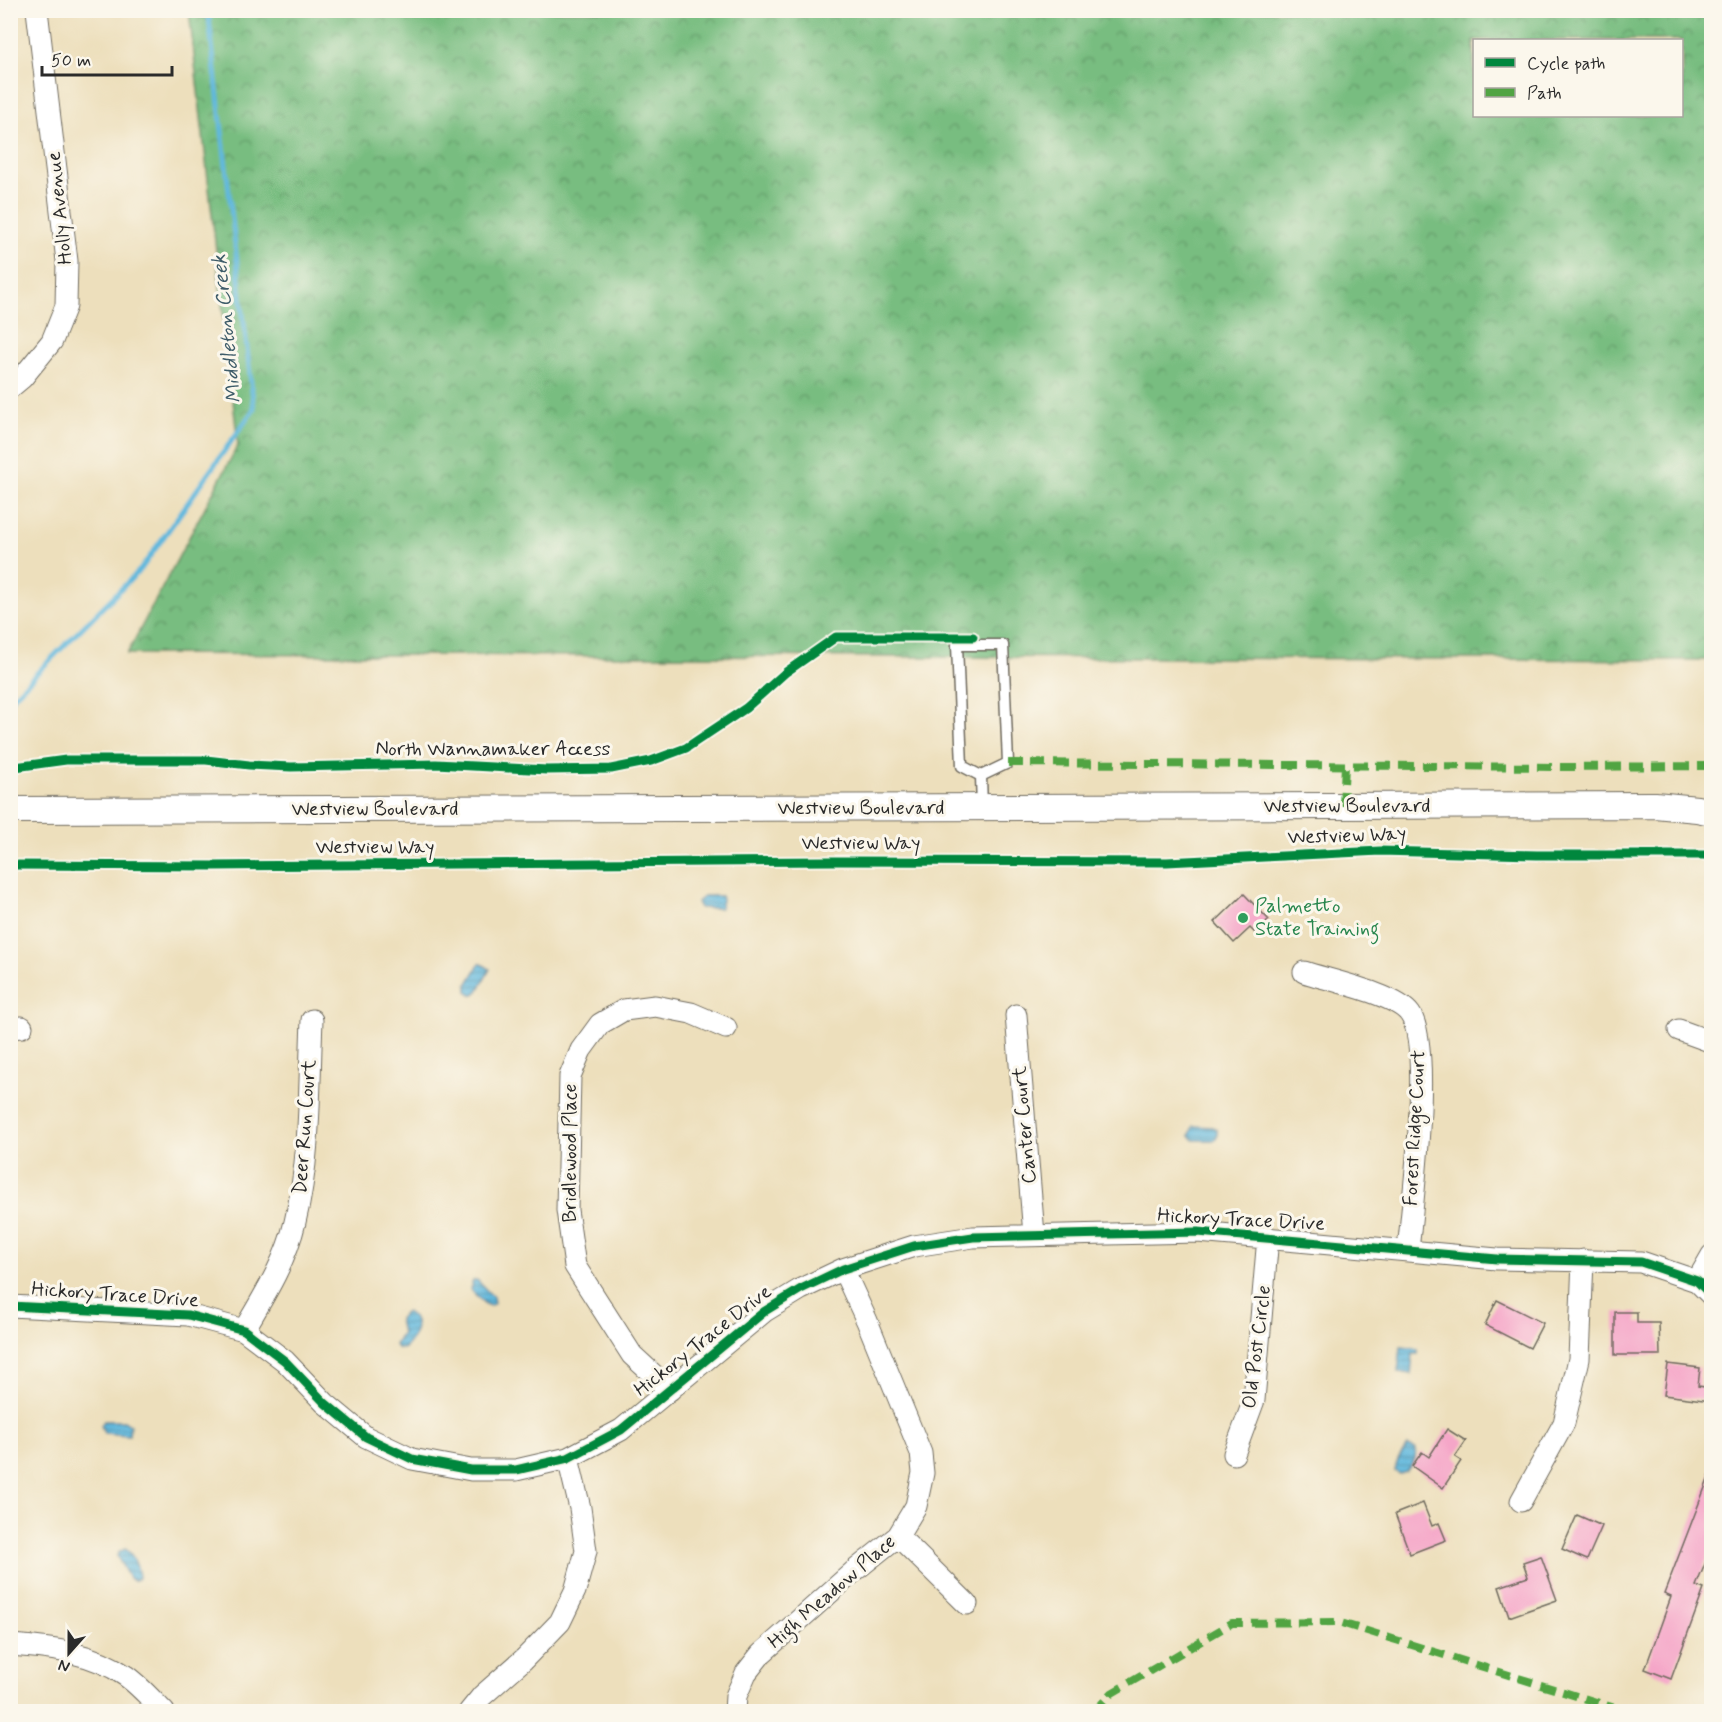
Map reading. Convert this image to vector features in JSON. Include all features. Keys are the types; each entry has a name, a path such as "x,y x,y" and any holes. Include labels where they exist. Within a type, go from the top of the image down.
{"street":[{"name":"Holly Avenue","path":"10,388 22,378 52,341 66,306 67,261 37,10"},
{"name":"Westview Boulevard","path":"10,810 1655,805 1697,809 1712,813"},
{"name":"Forest Ridge Court","path":"1304,972 1390,999 1410,1013 1419,1036 1421,1092 1408,1251"},
{"name":"Bridlewood Place","path":"670,1390 632,1355 575,1266 567,1210 570,1076 580,1050 600,1024 624,1010 655,1006 690,1013 726,1028"},
{"name":"Canter Court","path":"1016,1015 1034,1235"},
{"name":"Deer Run Court","path":"244,1330 276,1274 295,1224 305,1171 312,1020"},
{"path":"1678,1030 1712,1042"},
{"name":"Hickory Trace Drive","path":"10,1306 189,1315 244,1330 285,1361 325,1404 366,1437 412,1459 471,1470 516,1470 568,1458 621,1430 765,1311 801,1289 843,1269 914,1246 973,1237 1198,1232 1497,1259 1641,1262 1704,1288"},
{"name":"Old Post Circle","path":"1234,1454 1254,1400 1268,1237"},
{"path":"1704,1288 1712,1255"},
{"path":"1521,1501 1564,1423 1579,1359 1583,1260"},
{"name":"High Meadow Place","path":"735,1712 736,1696 746,1673 761,1654 853,1572 898,1536 916,1506 923,1473 921,1454 872,1332 843,1269"},
{"path":"469,1712 482,1696 524,1659 560,1622 575,1591 586,1551 580,1508 568,1458"},
{"path":"898,1536 967,1604"},
{"path":"10,1645 52,1648 91,1658 126,1676 164,1712"}],"lane":[{"path":"957,645 1003,645 1008,763 981,776 962,766 957,645"},
{"path":"981,776 982,808"}],"green space":[{"path":"189,11 1711,11 1711,660 127,654 238,445"}],"water":[{"path":"704,896 721,896 720,908 700,908 697,902"},
{"path":"480,963 490,969 478,991 473,995 467,991 467,985"},
{"path":"1193,1126 1217,1129 1215,1140 1194,1140 1190,1135"},
{"path":"477,1280 493,1297 494,1303 490,1306 470,1289 473,1281"},
{"path":"407,1312 415,1321 415,1331 411,1341 403,1349 397,1348 395,1345 402,1333 399,1319"},
{"path":"1401,1347 1418,1349 1418,1354 1413,1354 1411,1374 1398,1372"},
{"path":"104,1421 124,1421 130,1425 129,1435 104,1433 101,1425"},
{"path":"1408,1446 1416,1449 1415,1459 1406,1472 1400,1474 1395,1471 1397,1463"},
{"path":"125,1549 133,1558 138,1571 139,1578 133,1581 117,1556"}],"building":[{"path":"1244,894 1269,920 1255,933 1250,928 1234,943 1215,922"},
{"path":"1497,1300 1543,1323 1530,1348 1485,1325"},
{"path":"1615,1312 1637,1312 1637,1323 1659,1323 1660,1355 1615,1355"},
{"path":"1668,1364 1700,1368 1698,1386 1712,1388 1711,1401 1664,1395"},
{"path":"1447,1429 1466,1441 1455,1457 1461,1461 1443,1488 1412,1466 1422,1452 1429,1457"},
{"path":"1711,1472 1712,1547 1696,1586 1704,1589 1671,1679 1645,1669 1671,1597 1664,1594"},
{"path":"1423,1503 1432,1526 1439,1523 1446,1540 1410,1554 1395,1514"},
{"path":"1577,1515 1602,1526 1587,1560 1562,1549"},
{"path":"1541,1556 1557,1600 1509,1617 1499,1587 1528,1577 1523,1562"}],"waterway":[{"name":"Middleton Creek","path":"10,700 141,569 254,409 208,10"}],"marked path":[{"path":"1008,763 1712,766"},
{"path":"1343,806 1345,765"},
{"path":"1094,1712 1112,1693 1232,1623 1338,1622 1628,1712"}],"cycle path":[{"name":"North Wannamaker Access","path":"10,769 66,760 206,760 291,767 436,764 547,770 611,769 651,761 686,748 746,708 786,672 836,637 973,637"},
{"name":"Westview Way","path":"10,865 214,866 831,861 1167,862 1380,851 1537,855 1705,855 1712,858"},
{"path":"10,1306 188,1315 244,1330 285,1361 325,1403 366,1437 412,1459 471,1470 516,1470 568,1458 621,1430 765,1311 801,1289 843,1269 914,1246 973,1237 1198,1232 1497,1259 1641,1262 1697,1281 1712,1296"}],"place":[{"name":"Palmetto State Training","path":"1243,918"}]}
